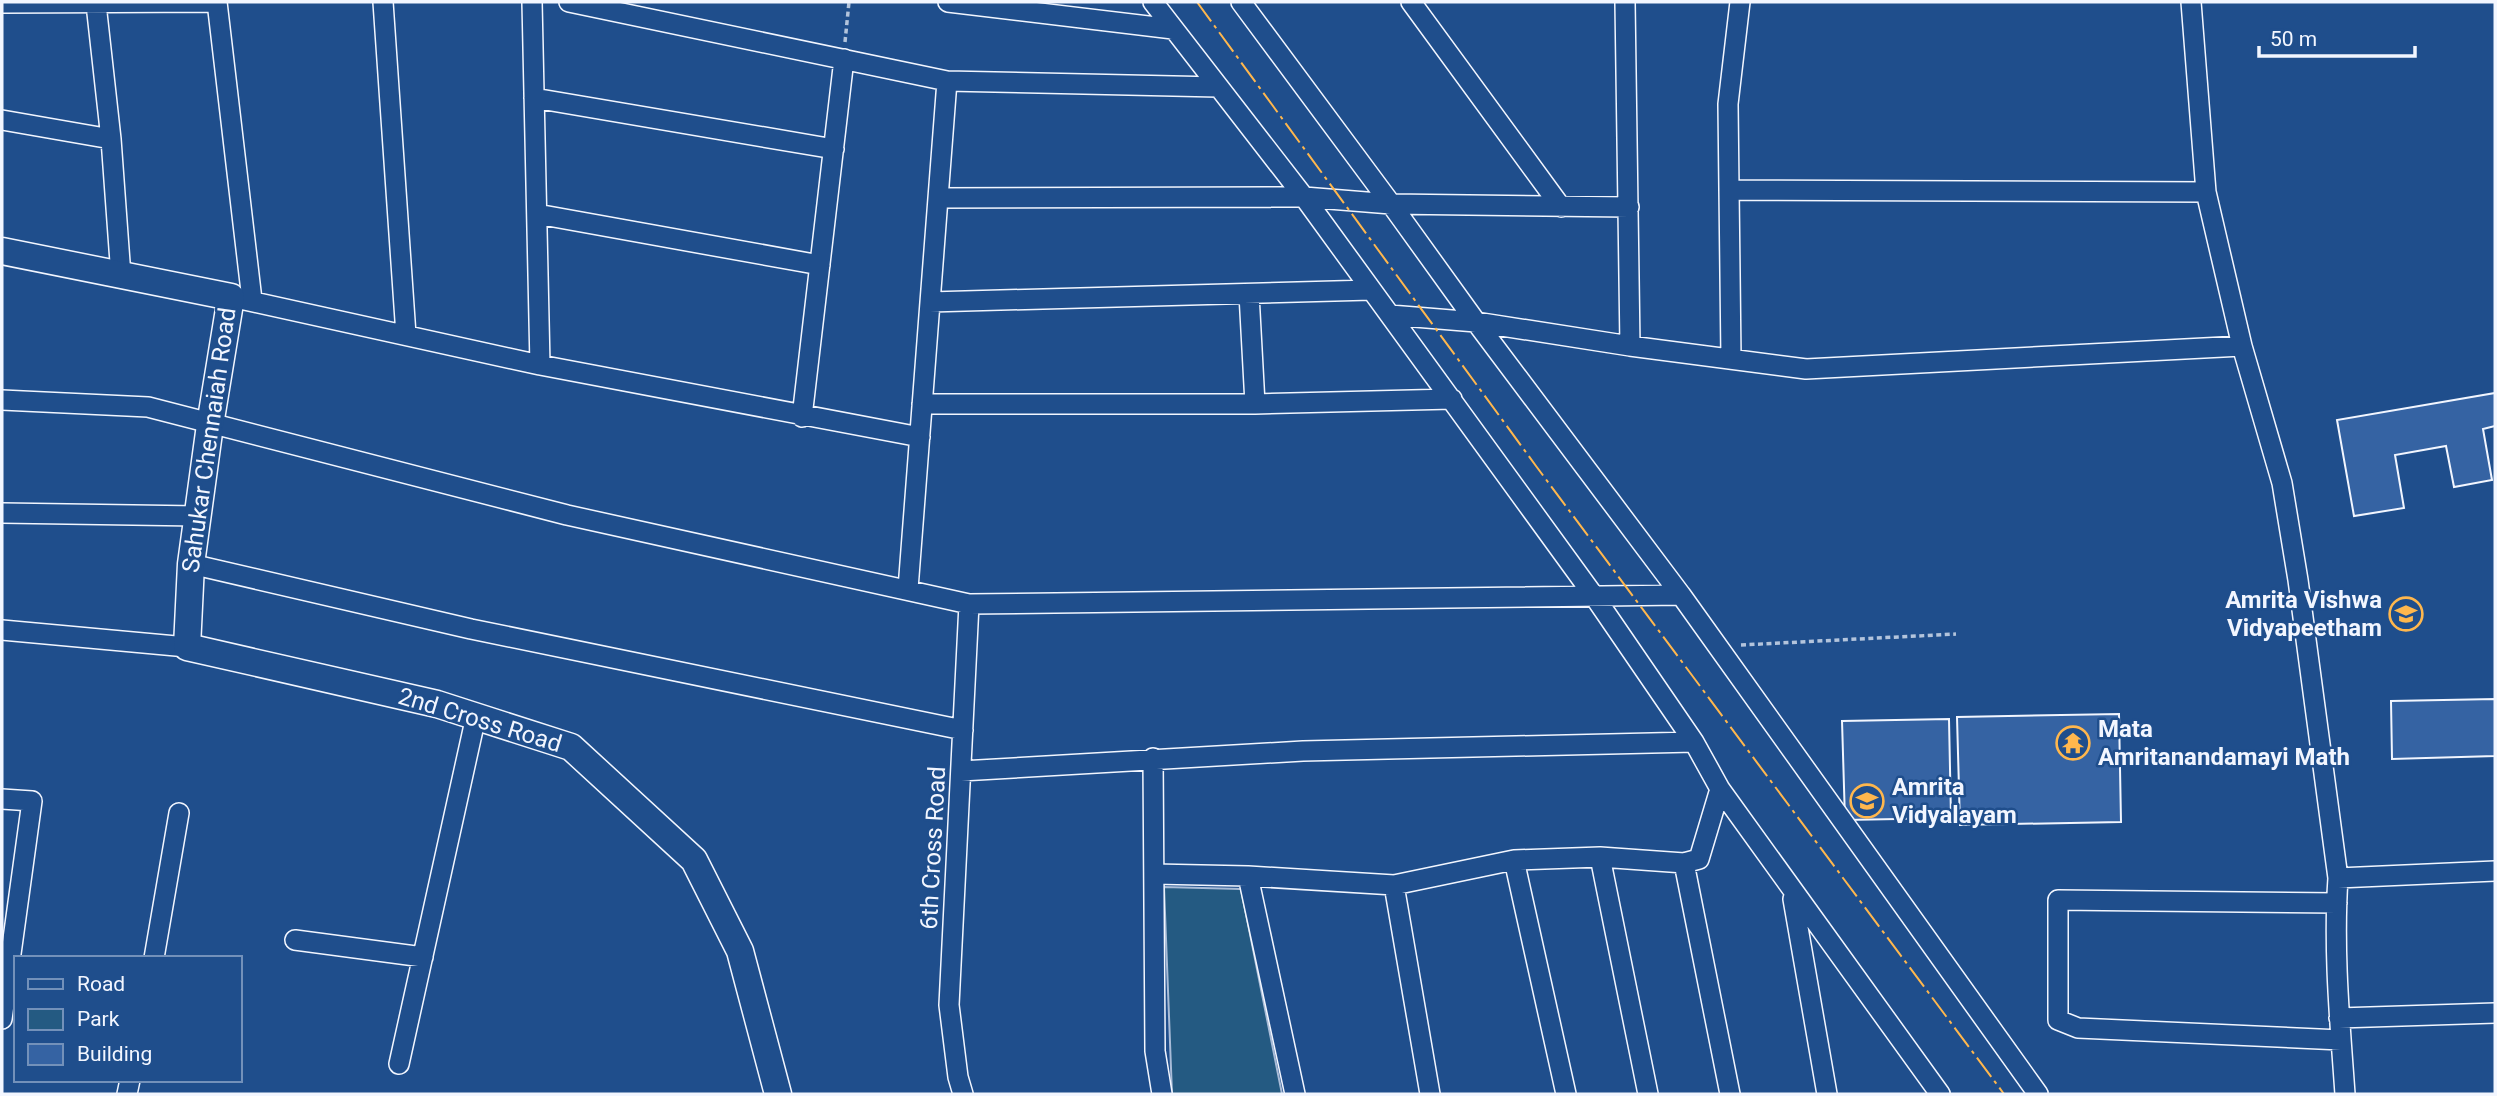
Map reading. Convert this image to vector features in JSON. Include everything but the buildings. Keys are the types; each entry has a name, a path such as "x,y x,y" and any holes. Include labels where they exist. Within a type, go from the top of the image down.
{"street":[{"path":"2,3 217,2 242,299 540,365 920,437"},
{"path":"383,2 406,335"},
{"path":"532,2 540,365"},
{"path":"569,2 947,81 1218,87"},
{"path":"948,2 1173,29"},
{"path":"1153,2 1304,197 1594,596 1694,743 1720,789 1940,1094"},
{"path":"1241,2 1475,322 1681,595 2038,1094"},
{"path":"1411,2 1560,207"},
{"path":"1625,2 1630,346"},
{"path":"1731,359 1728,104 1740,2"},
{"path":"2191,2 2206,192 2242,346 2282,483 2298,580 2338,878 2339,1018 2344,1094"},
{"path":"96,4 111,139 121,276"},
{"path":"802,416 844,59"},
{"path":"908,589 947,81"},
{"path":"534,98 834,149"},
{"path":"2,120 111,139"},
{"path":"1729,190 2206,192"},
{"path":"938,198 1304,197 1391,204 1629,208"},
{"path":"537,214 820,265"},
{"name":"Sahukar Chennaiah Road","path":"2,251 242,299 210,425 191,565 187,647"},
{"path":"930,302 1371,290"},
{"path":"1249,294 1255,404"},
{"path":"1390,315 1475,322 1806,369 2242,346"},
{"path":"2,400 148,407 567,515 970,604 1681,595"},
{"path":"922,404 1255,404 1452,400"},
{"path":"2,513 198,516"},
{"path":"191,565 471,629 963,730"},
{"name":"6th Cross Road","path":"963,1094 958,1077 949,1005 970,604"},
{"path":"2,630 187,647"},
{"name":"2nd Cross Road","path":"187,647 437,704 571,747 694,860 740,951 778,1094"},
{"path":"399,1064 476,716"},
{"path":"961,771 1303,751 1694,743"},
{"path":"1153,758 1155,1051 1162,1094"},
{"path":"1154,874 1248,876 1394,885 1514,860 1601,857 1684,863 1699,859 1720,789"},
{"path":"2,799 32,801 2,1019"},
{"path":"154,956 179,813"},
{"path":"1601,857 1648,1094"},
{"path":"1514,860 1566,1094"},
{"path":"1684,863 1730,1094"},
{"path":"2338,878 2495,871"},
{"path":"1248,876 1295,1094"},
{"path":"1394,885 1430,1094"},
{"path":"1792,889 1827,1094"},
{"path":"2337,902 2058,900 2058,1020 2078,1028 2341,1040"},
{"path":"295,940 423,957"},
{"path":"2339,1018 2495,1013"}],"path":[{"path":"844,59 849,2"},
{"path":"1718,646 1956,634"}],"green space":[{"path":"1164,887 1241,889 1282,1094 1172,1094"}],"power":[{"path":"1197,2 1536,466 2004,1094"}],"place":[{"name":"Amrita Vishwa Vidyapeetham","path":"2406,614"},
{"name":"Mata Amritanandamayi Math","path":"2073,743"},
{"name":"Amrita Vidyalayam","path":"1867,801"}]}
